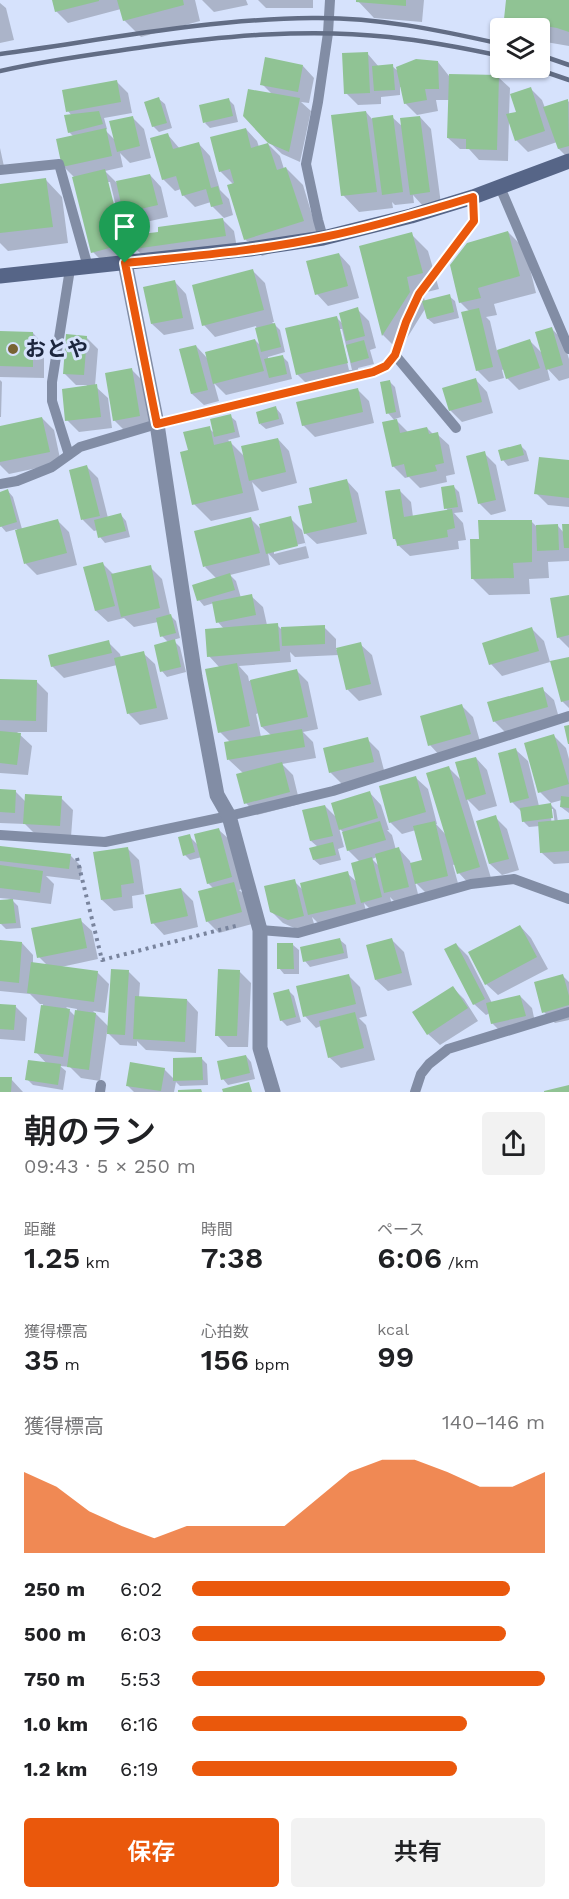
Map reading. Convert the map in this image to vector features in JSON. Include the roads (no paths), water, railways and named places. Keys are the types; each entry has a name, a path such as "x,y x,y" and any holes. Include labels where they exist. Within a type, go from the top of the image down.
{"street":[{"path":"0,276 250,249 323,238 411,216 473,197 569,161"},
{"path":"125,263 157,424 195,677 217,795 229,816 260,930 260,1048 273,1092"}],"lane":[{"path":"323,238 306,164 318,102 328,33 330,0"},
{"path":"0,170 59,164 88,267"},
{"path":"500,186 569,349"},
{"path":"0,484 17,481 52,467 80,447 157,424 373,372 386,366 395,355 406,322 419,294 474,221 473,197"},
{"path":"69,455 52,401 52,382 70,268"},
{"path":"395,355 456,428"},
{"path":"0,835 105,842 333,791 569,716"},
{"path":"260,930 298,933 471,884 514,879 569,899"},
{"path":"416,1092 421,1074 429,1064 448,1049 569,1012"}],"railway":[{"path":"0,54 194,26 312,18 384,22 490,42"},
{"path":"0,71 175,43 266,34 358,34 445,45 490,54"},
{"path":"550,58 569,65"},
{"path":"550,73 569,80"}],"place":[{"name":"おとや","path":"13,349"}]}
